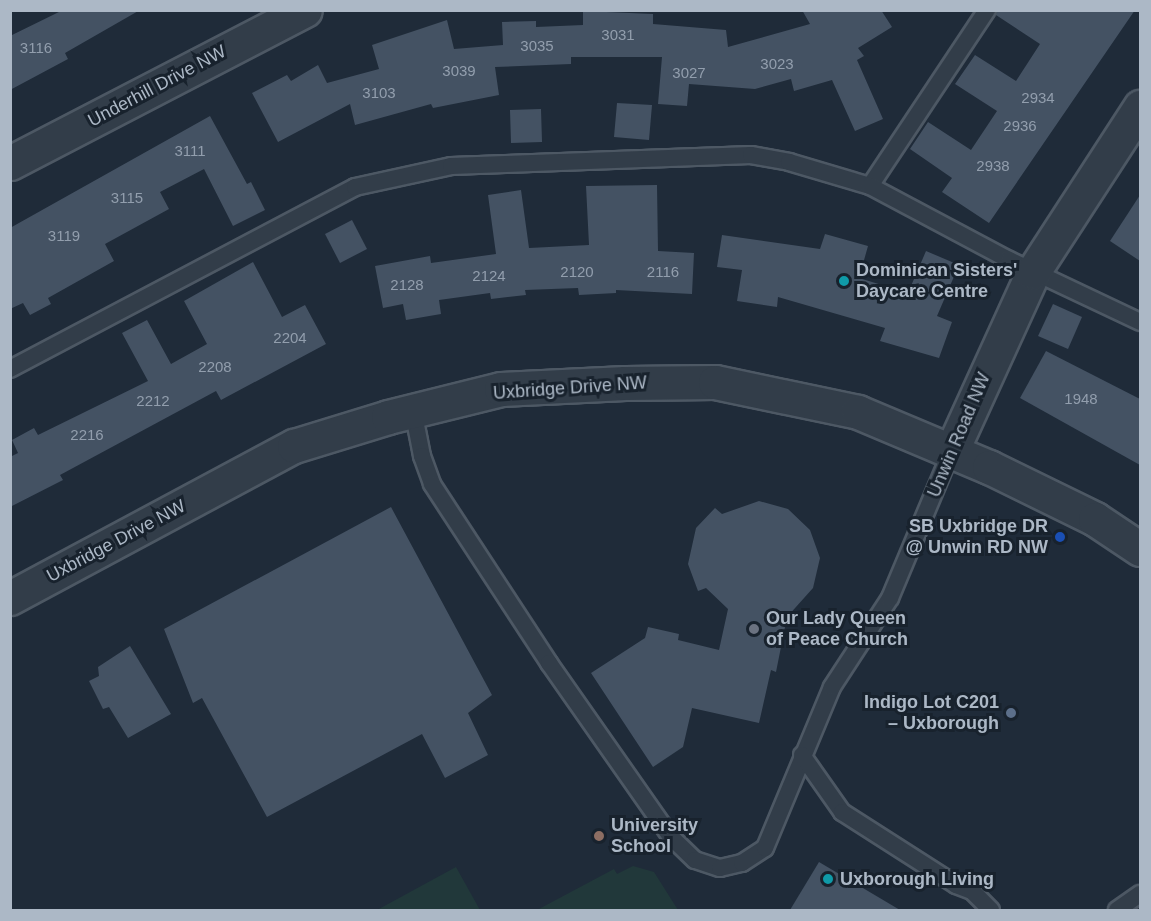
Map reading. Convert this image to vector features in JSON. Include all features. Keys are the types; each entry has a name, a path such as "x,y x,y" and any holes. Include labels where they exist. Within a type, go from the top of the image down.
{"street":[{"name":"Underhill Drive NW","path":"10,163 305,10"},
{"name":"Unwin Road NW","path":"952,450 1033,272 1140,107"},
{"name":"Uxbridge Drive NW","path":"10,598 294,446 413,410 501,389 715,382 858,412 952,450 1095,519 1140,549"}],"lane":[{"path":"870,186 987,10"},
{"path":"10,369 355,188 451,166 751,155 789,162 870,186 1033,272 1140,322"},
{"name":"Unwin Road NW","path":"413,410 422,456 432,484 549,663 671,837 696,860 720,868 742,863 765,848 832,687 890,598 952,450"},
{"path":"802,755 842,812 956,885 972,891 991,910"},
{"path":"1117,910 1140,894"}],"green space":[{"path":"633,866 654,872 678,910 537,910 614,869 617,874"},
{"path":"456,867 480,910 377,910"}],"building":[{"path":"63,10 140,10 65,53 68,59 10,90 10,36"},
{"path":"802,10 881,10 892,27 858,48 864,56 857,60 883,119 855,131 832,80 794,91 791,79 755,89 689,84 687,106 658,104 662,57 571,57 571,64 495,67 499,95 433,108 431,104 355,125 350,104 278,142 252,93 287,75 291,81 318,65 327,83 379,69 372,45 447,20 454,49 503,45 502,22 536,21 536,27 583,25 583,11 653,14 653,24 726,30 728,47 810,24"},
{"path":"997,10 1135,10 989,223 942,192 952,178 910,149 928,122 971,150 997,111 955,84 975,55 1016,81 1040,44 996,15"},
{"path":"617,103 652,105 649,140 614,137"},
{"path":"541,109 542,142 511,143 510,110"},
{"path":"210,116 247,184 251,182 265,210 233,226 204,169 160,192 169,209 105,244 114,261 48,298 51,304 30,315 23,303 10,309 10,228"},
{"path":"657,185 658,251 694,253 692,294 616,290 616,293 579,295 578,288 525,290 526,295 491,299 490,293 439,300 441,314 406,320 403,304 383,308 375,266 430,256 431,263 496,254 488,195 521,190 529,248 589,245 586,186"},
{"path":"1140,195 1140,261 1110,241"},
{"path":"352,220 367,249 340,263 325,234"},
{"path":"825,234 868,246 859,278 908,293 926,251 959,265 937,316 952,322 939,358 880,341 885,328 778,297 777,307 737,301 742,270 717,267 722,235 820,249"},
{"path":"253,262 282,317 305,305 326,344 221,400 216,391 60,475 63,480 10,507 10,457 18,453 12,440 34,428 38,435 148,381 122,333 147,320 171,364 207,344 184,301"},
{"path":"1053,304 1082,317 1068,349 1038,336"},
{"path":"1046,351 1140,399 1140,465 1020,398"},
{"name":"Our Lady Queen of Peace Church","path":"759,501 788,509 810,530 820,558 813,588 787,617 776,672 771,670 759,723 692,708 683,747 653,767 591,673 645,638 648,627 679,634 678,640 719,650 728,609 706,588 698,591 688,564 696,528 715,508 722,514"},
{"path":"391,507 492,695 468,713 488,755 445,778 422,734 267,817 202,698 193,703 164,629"},
{"path":"130,646 171,714 128,738 109,707 103,709 89,681 99,676 98,667"},
{"name":"Uxborough Living","path":"819,862 900,910 790,910"}],"place":[{"name":"Dominican Sisters' Daycare Centre","path":"844,281"},
{"name":"SB Uxbridge DR @ Unwin RD NW","path":"1060,537"},
{"name":"Our Lady Queen of Peace Church","path":"754,629"},
{"name":"Indigo Lot C201 – Uxborough","path":"1011,713"},
{"name":"University School","path":"599,836"},
{"name":"Uxborough Living","path":"828,879"}]}
